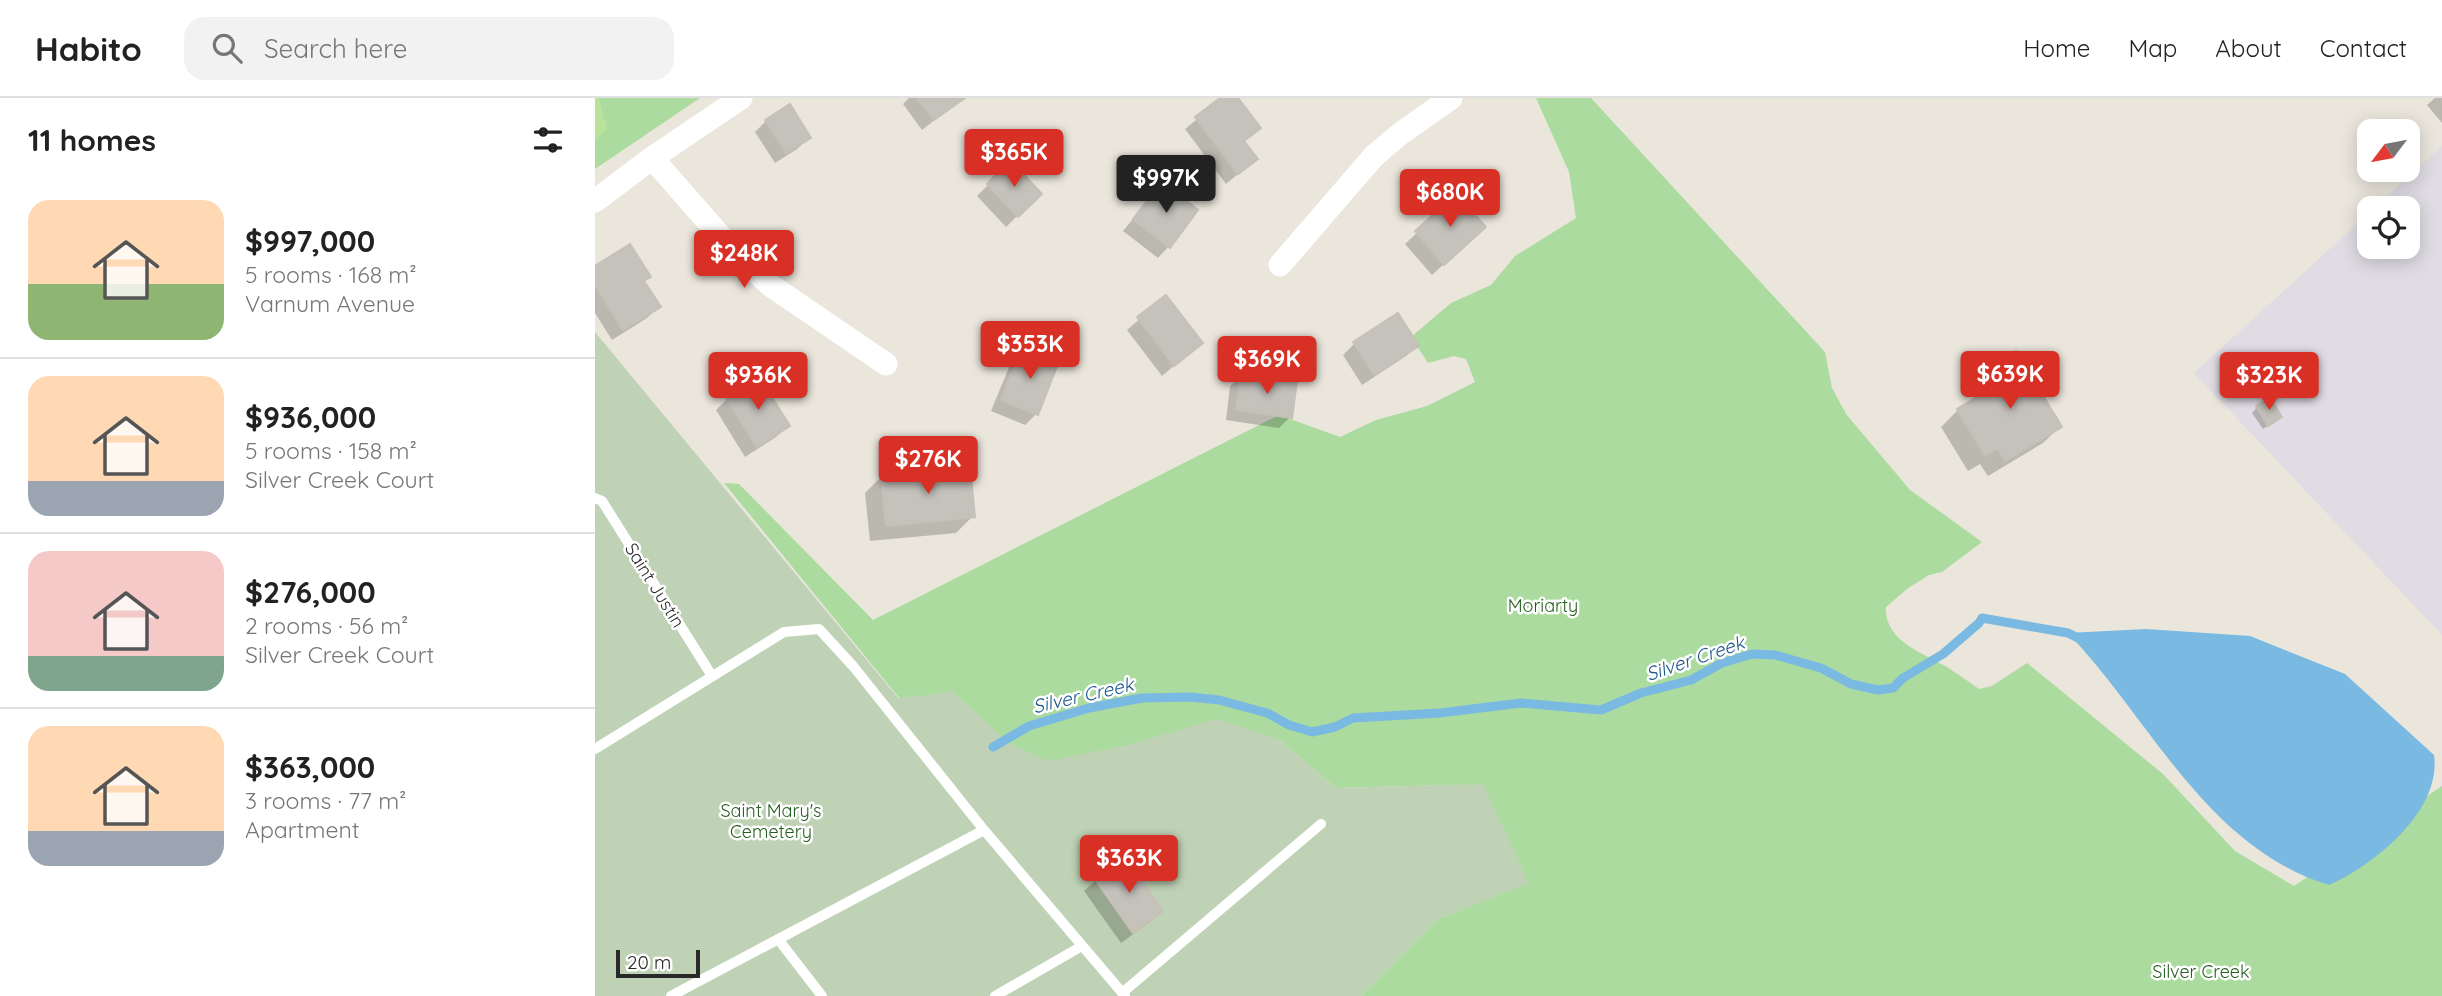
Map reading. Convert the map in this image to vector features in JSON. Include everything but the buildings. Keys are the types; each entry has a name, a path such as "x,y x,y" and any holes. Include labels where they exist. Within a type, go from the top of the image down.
{"street":[{"path":"595,201 652,158 741,98"},
{"path":"1280,265 1374,156 1451,98"},
{"path":"652,158 732,249 770,285 886,364"}],"lane":[{"name":"Saint Justin","path":"595,498 602,501 712,676"},
{"path":"595,749 783,632 819,629 853,666 984,830 1123,995 1321,824"},
{"path":"671,996 984,830"},
{"path":"778,939 822,996"},
{"path":"995,996 1082,946"}],"shaded area":[{"path":"2442,146 2442,635 2194,373 2357,224 2357,259 2420,259 2420,196 2387,196 2403,182 2420,182 2420,166"}],"green space":[{"path":"595,98 700,98 595,169"},
{"path":"595,98 599,98 607,129 595,141"},
{"name":"Moriarty","path":"1536,98 1591,98 1825,352 1832,388 1846,414 1910,490 1982,542 1942,572 1929,575 1907,589 1886,607 1891,629 1907,645 1979,689 1992,686 2027,663 2163,774 2235,851 2294,886 2442,786 2442,996 1361,996 1438,919 1528,883 1450,785 1336,788 1277,738 1125,746 1048,762 1010,744 952,692 900,699 724,483 739,484 873,620 1279,415 1340,437 1376,420 1427,406 1475,382 1466,359 1454,356 1428,363 1411,337 1451,303 1491,285 1515,256 1576,218 1569,172"},
{"name":"Saint Mary's Cemetery","path":"595,332 899,699 952,691 1010,744 1048,761 1125,746 1216,719 1277,738 1336,788 1483,784 1529,883 1438,919 1361,996 595,996"}],"water":[{"path":"2146,629 2250,636 2345,674 2434,755 2433,776 2427,797 2415,817 2382,851 2346,877 2329,885 2286,867 2248,842 2214,812 2183,777 2098,667 2068,633"}],"waterway":[{"name":"Silver Creek","path":"993,747 1029,726 1089,708 1142,698 1190,697 1219,700 1267,713 1289,725 1312,732 1335,727 1353,718 1440,713 1521,703 1601,710 1641,693 1691,680 1722,663 1752,654 1775,655 1821,668 1851,684 1878,690 1893,688 1903,678 1943,654 1982,618 2068,633 2078,638"}]}
